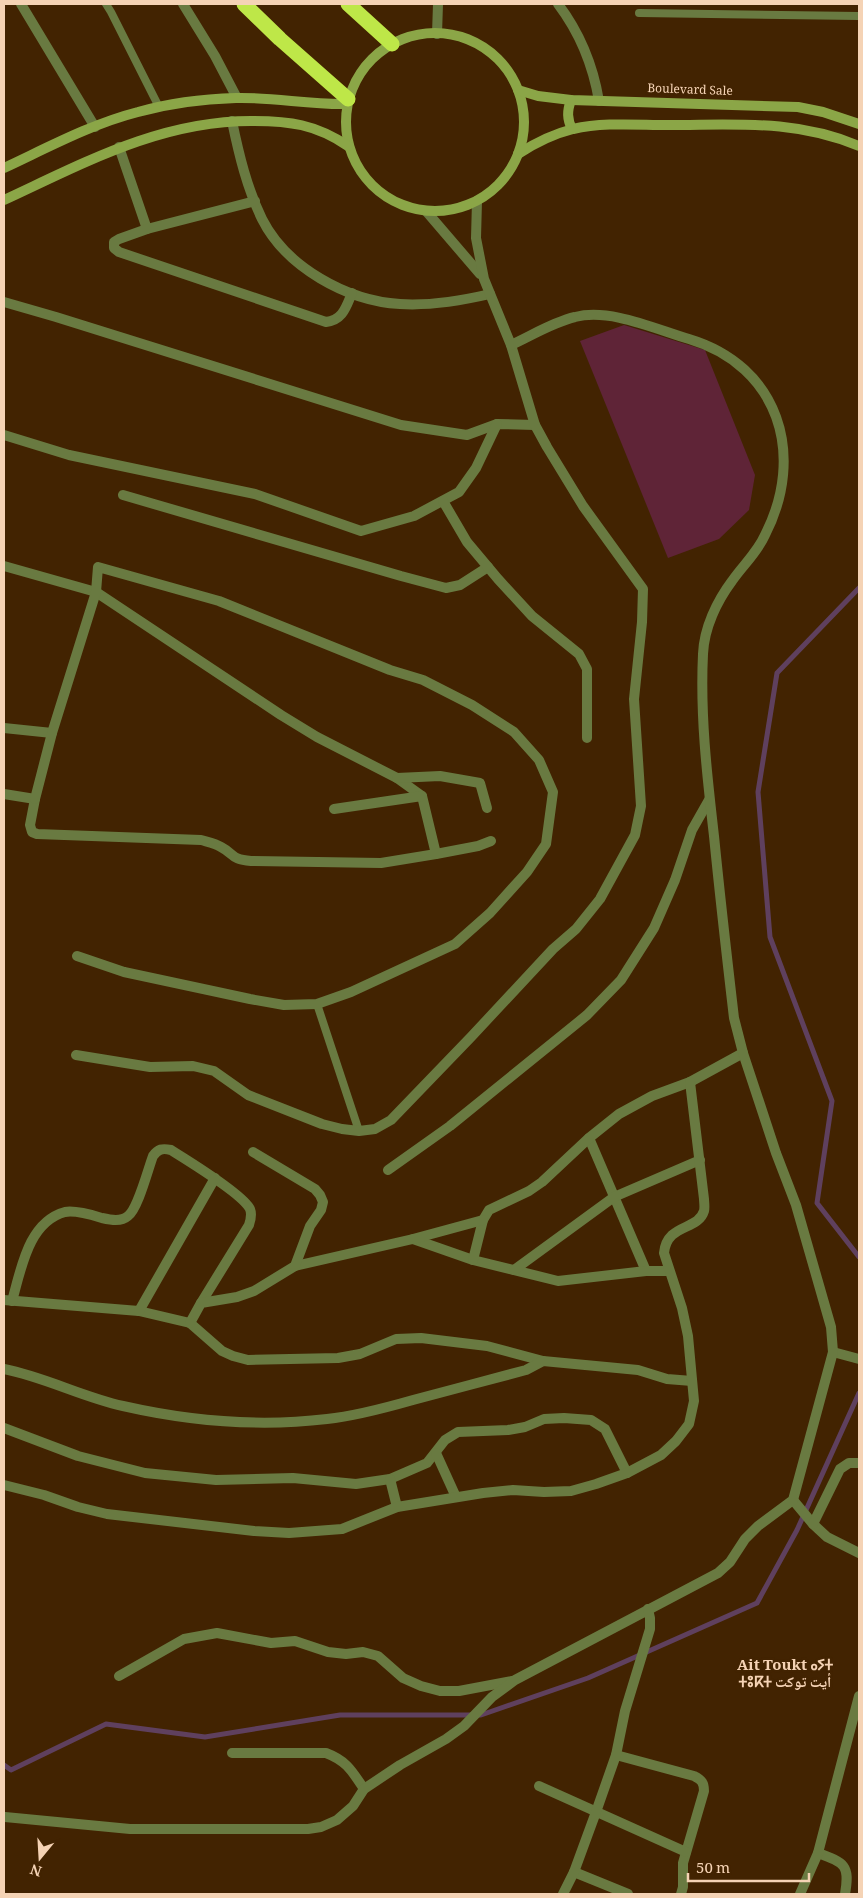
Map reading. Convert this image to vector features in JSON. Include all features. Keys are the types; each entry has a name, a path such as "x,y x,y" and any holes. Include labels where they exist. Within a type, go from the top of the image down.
{"highway":[{"path":"244,4 347,101"},
{"path":"348,4 392,44"}],"street":[{"path":"21,4 95,126"},
{"path":"184,4 237,98"},
{"path":"437,34 438,4"},
{"path":"558,4 576,30 584,46 593,73 599,101"},
{"path":"437,34 463,39 486,50 505,68 518,90 523,106 524,122 523,139 518,154 512,168 502,181 477,201 452,209 426,210 405,206 386,197 375,188 356,166 348,146 345,118 347,101 364,66 392,44 407,38 437,34"},
{"name":"Boulevard Sale","path":"518,90 538,96 571,100 798,107 823,112 859,124"},
{"path":"4,168 95,126 159,106 237,98 316,104 347,101"},
{"path":"571,100 568,118 572,129"},
{"path":"4,200 120,147 181,128 232,121 276,121 299,124 321,131 348,146"},
{"path":"232,121 241,162 263,220 274,238 288,254 320,277 352,293 383,302 422,304 490,294"},
{"path":"518,154 542,140 572,129 603,125 780,126 823,133 859,146"},
{"path":"120,147 147,229"},
{"path":"255,201 119,238 114,242 114,248 119,252 326,322 343,314 352,293"},
{"path":"76,1056 150,1067 193,1066 214,1071 248,1095 322,1124 359,1131 376,1129 391,1120 553,949 576,929 600,899 635,835 641,806 634,699 642,622 643,589 583,506 546,448 536,425 511,345 484,279 476,238 477,201"},
{"path":"426,210 484,279"},
{"path":"4,302 401,425 466,435 497,424 536,425"},
{"path":"5,1817 130,1829 308,1829 321,1827 337,1820 353,1806 364,1789 464,1726 492,1697 515,1680 718,1573 730,1562 745,1539 758,1526 793,1500 832,1352 831,1327 796,1205 776,1154 743,1053 734,1018 703,741 702,691 703,650 716,607 724,592 755,553 764,538 777,507 782,483 783,442 776,415 761,388 751,376 726,354 698,342 618,318 597,314 575,317 511,345"},
{"path":"4,435 69,455 255,494 361,531 414,516 458,492 476,468 497,424"},
{"path":"123,495 446,588 460,585 488,567"},
{"path":"443,501 467,542 488,567 532,616 578,654 587,669 587,738"},
{"path":"4,566 96,592 281,715 317,737 397,778 422,796 436,854"},
{"path":"78,956 124,972 250,999 284,1005 318,1004 351,992 456,944 490,913 527,872 546,844 553,792 539,760 514,732 472,705 423,680 390,670 219,601 98,567 96,592 52,733 35,799 30,825 32,832 36,834 201,840 224,848 238,860 251,861 381,863 478,846 491,841"},
{"path":"4,728 52,733"},
{"path":"397,778 440,776 480,783 487,808"},
{"path":"4,794 35,799"},
{"path":"334,809 422,796"},
{"path":"388,1170 450,1126 587,1015 621,980 654,928 675,880 692,830 710,800"},
{"path":"473,1260 483,1220 489,1210 529,1191 542,1182 589,1138 619,1114 652,1096 690,1082 743,1053"},
{"path":"4,1485 107,1514 280,1533 319,1532 342,1530 397,1507 483,1492 513,1490 571,1491 627,1473 661,1455 676,1442 689,1424 694,1401 688,1336 682,1308 664,1253 665,1244 670,1235 696,1222 704,1212 700,1160 690,1082"},
{"path":"589,1138 646,1271"},
{"path":"190,1323 249,1225 250,1209 215,1178 171,1150 163,1148 153,1156 134,1209 128,1216 120,1220 66,1212 48,1220 34,1237 26,1252 8,1300 139,1311 190,1323 222,1351 248,1360 338,1358 360,1354 396,1339 421,1338 487,1346 543,1361 638,1370 667,1379 692,1381"},
{"path":"253,1152 315,1189 320,1194 323,1202 321,1210 310,1226 295,1266"},
{"path":"514,1270 614,1197 700,1160"},
{"path":"139,1311 215,1178"},
{"path":"201,1303 254,1291 295,1266 413,1239 483,1220"},
{"path":"413,1239 473,1260 558,1281 646,1271 669,1271"},
{"path":"832,1352 859,1359"},
{"path":"4,1369 24,1373 77,1393 123,1406 178,1416 244,1422 328,1420 361,1414 526,1370 543,1361"},
{"path":"4,1428 78,1456 145,1474 216,1480 293,1478 356,1484 390,1479 426,1463 436,1453 444,1440 458,1432 508,1430 525,1427 544,1419 564,1418 590,1420 605,1429 627,1473"},
{"path":"436,1453 456,1497"},
{"path":"813,1524 840,1469 849,1464 859,1463"},
{"path":"390,1479 397,1507"},
{"path":"793,1500 813,1524 827,1537 859,1553"},
{"path":"563,1894 574,1872 616,1755 625,1712 650,1629 648,1609"},
{"path":"119,1676 184,1639 217,1633 271,1643 295,1641 328,1652 346,1654 363,1652 378,1656 403,1678 421,1686 440,1691 460,1691 515,1680"},
{"path":"800,1894 818,1853 859,1696"},
{"path":"232,1752 326,1753 340,1758 349,1766 364,1789"},
{"path":"616,1755 700,1779 704,1785 704,1791 683,1863 684,1878 680,1894"},
{"path":"539,1786 686,1852"},
{"path":"818,1853 843,1864 847,1871 848,1879 845,1894"},
{"path":"574,1872 628,1894"}],"lane":[{"path":"106,4 159,106"},
{"path":"639,13 859,16"},
{"path":"318,1004 359,1131"}],"shaded area":[{"path":"624,325 705,350 755,475 749,510 719,539 668,558 580,341"}],"waterway":[{"path":"859,588 777,673 758,792 770,937 832,1101 817,1203 859,1257"},
{"path":"4,1765 11,1770 106,1724 205,1737 340,1715 481,1715 588,1678 757,1603 797,1530 859,1393"}],"district":[{"name":"Ait Toukt ⴰⵢⵜ ⵜⵓⴽⵜ أيت توكت","path":"785,1676"}]}
